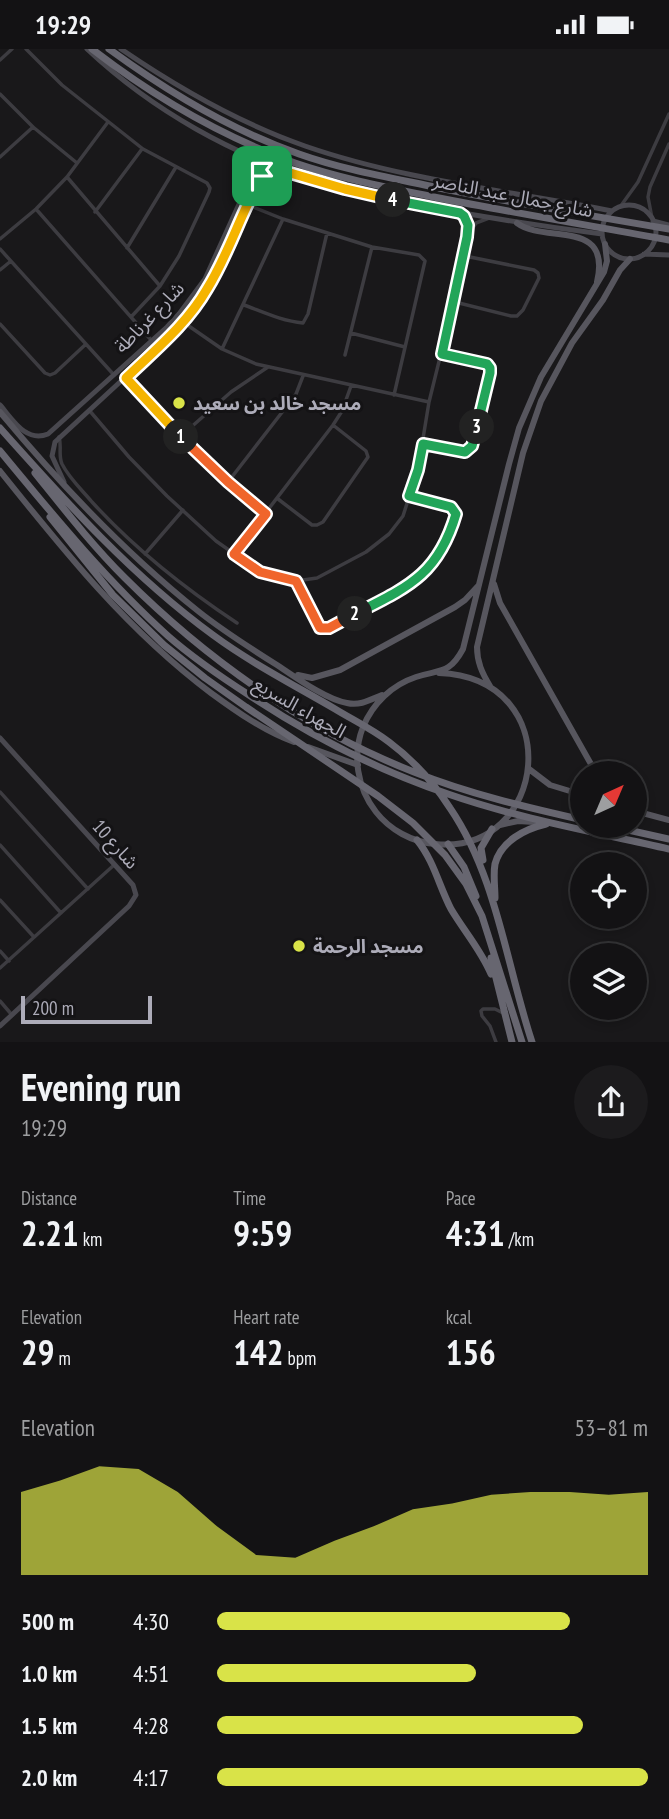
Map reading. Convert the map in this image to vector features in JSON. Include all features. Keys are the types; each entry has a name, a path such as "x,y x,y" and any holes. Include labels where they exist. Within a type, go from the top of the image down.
{"highway":[{"name":"شارع جمال عبد الناصر","path":"89,49 178,108 233,137 276,155 348,179 669,240"},
{"name":"شارع جمال عبد الناصر","path":"109,49 157,84 197,107 237,128 300,155 348,169 503,201 669,227"},
{"name":"الجهراء السريع","path":"0,430 91,542 124,578 187,634 256,687 324,729 414,772 504,801 570,817"},
{"path":"0,430 82,519 155,589 203,628 243,656 388,741 419,769 459,821 484,868 495,898 534,1042"},
{"name":"الجهراء السريع","path":"0,451 39,499 168,636 195,658 291,722 379,767 431,788 517,815 669,851"},
{"path":"39,499 52,521 113,595 174,653 246,707 378,796 424,833 445,855 466,884 482,916 522,1042"},
{"path":"495,898 495,865 502,851 524,831 546,824"},
{"path":"495,827 481,848 481,854 534,1042"},
{"path":"648,834 669,839"},
{"path":"417,841 431,861 450,906 486,962 498,989"},
{"path":"448,845 467,872 478,901 512,1042"},
{"path":"467,872 472,863 480,862 484,868"}],"main road":[{"path":"517,223 527,228 577,237 590,245 599,264 593,292"},
{"path":"439,673 453,663 463,649 519,428 554,352 604,272 607,261 605,244"},
{"path":"491,688 481,669 477,647 523,453 541,401 572,343 603,300 620,269 631,259"},
{"name":"الجهراء السريع","path":"0,412 69,492 130,552 199,612 239,641 330,697 349,704 361,704 387,693"},
{"name":"الجهراء السريع","path":"0,471 109,601 179,667 225,703 268,730 358,765"},
{"path":"494,579 500,603 589,761"},
{"path":"285,670 312,678 340,670 455,607 479,585"},
{"path":"474,608 480,613 486,611"},
{"path":"439,673 466,676 491,688 509,703 521,723 528,745 529,769 519,800 495,827 469,841 448,845 428,843 417,841 396,830 375,811 361,783 358,745 373,708 387,693 417,677 439,673"},
{"path":"529,769 550,785 570,791"},
{"path":"648,814 669,820"},
{"name":"الجهراء السريع","path":"495,827 524,821 546,824 669,851"}],"street":[{"path":"0,60 12,49"},
{"path":"26,49 62,85 143,149 207,183 210,188 179,256 160,286 131,317"},
{"path":"89,49 110,71 146,99 187,125 292,173 345,189 460,213 602,233"},
{"path":"121,49 161,76 223,110 304,146 390,169 612,211"},
{"path":"0,94 33,127 77,163"},
{"path":"620,207 638,182 669,114"},
{"path":"0,239 36,209 66,177 108,122"},
{"path":"0,157 33,127"},
{"path":"644,254 655,237 648,197 649,187 669,144"},
{"path":"234,148 251,163 251,177 257,176 260,179 272,170 292,173"},
{"path":"95,212 143,149"},
{"path":"127,248 176,167"},
{"path":"66,177 160,286"},
{"name":"شارع غرناطة","path":"54,430 173,321 193,296 200,287 251,177"},
{"name":"شارع غرناطة","path":"59,437 126,378 200,302 260,179"},
{"path":"248,205 372,247 419,254 423,257 425,261 394,395"},
{"path":"669,227 652,220 645,211 636,207 620,207 612,211 604,221 602,233 605,244 620,257 631,259 644,254 669,255"},
{"path":"36,209 152,341"},
{"path":"89,410 129,457 216,541 260,572 296,581 317,578 370,549 389,534 403,516 418,470 429,402 465,256 468,225 460,213"},
{"path":"467,237 474,226 489,218"},
{"path":"222,349 283,219"},
{"path":"244,305 272,316 303,323 308,314 327,232"},
{"path":"345,355 372,247"},
{"path":"0,249 114,375"},
{"path":"454,302 517,316 523,310 539,278 534,270 465,256"},
{"path":"0,270 11,261"},
{"path":"200,287 202,291 206,291"},
{"path":"193,296 198,297 200,302"},
{"path":"183,322 222,349 256,364 429,402"},
{"path":"0,324 45,373 50,375 86,344"},
{"path":"351,333 405,347"},
{"path":"423,444 463,453 469,450 490,373 487,364 442,354"},
{"path":"181,436 231,392 268,367"},
{"path":"228,482 296,394 303,375"},
{"path":"126,378 228,482 266,514"},
{"path":"234,554 334,425 351,386"},
{"path":"0,405 27,434 40,437 54,430 61,442 60,459 67,473 121,532 202,600 237,623"},
{"path":"278,499 312,525 323,522 369,457 366,451 334,425"},
{"path":"59,437 54,444 52,456 69,492"},
{"path":"296,581 317,625 324,629 404,588 429,567 443,549 456,514 451,507 409,496"},
{"path":"145,554 183,510"},
{"name":"شارع 10","path":"0,739 132,885 136,895 129,906 0,1026"},
{"path":"0,792 88,888"},
{"path":"0,845 61,913"},
{"path":"0,968 114,865"},
{"path":"0,900 34,937"},
{"path":"0,951 9,961"},
{"path":"0,1001 12,1015"},
{"path":"496,1042 490,1026 482,1016 483,1009 495,1009 505,1014"}],"place":[{"name":"مسجد خالد بن سعيد","path":"179,403"},
{"name":"مسجد الرحمة","path":"299,946"}],"route":[{"path":"272,170 280,170 345,189 460,213 468,225 465,256 442,354 487,364 490,369 471,449 463,453 423,444 409,496 454,509 456,514 443,549 429,567 404,588 324,629 317,625 296,581 260,572 234,554 266,514 228,482 126,378 172,334 200,302 262,176 272,170"}]}
